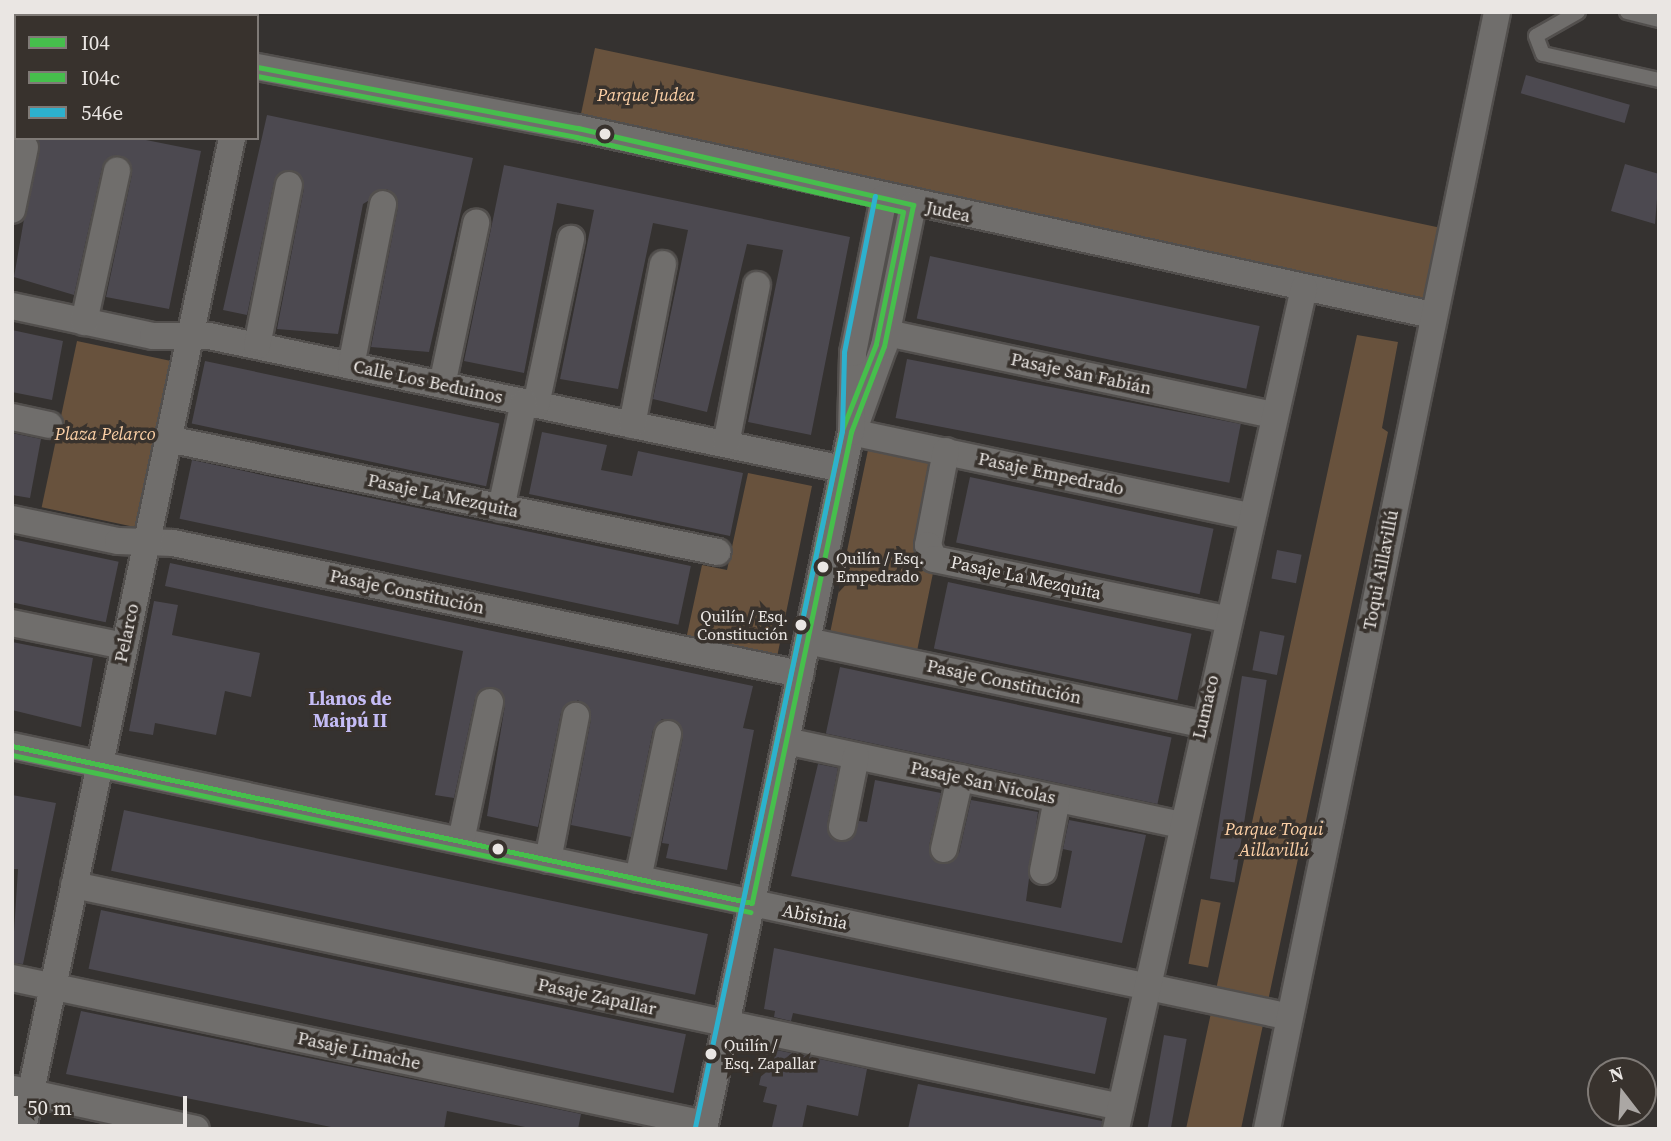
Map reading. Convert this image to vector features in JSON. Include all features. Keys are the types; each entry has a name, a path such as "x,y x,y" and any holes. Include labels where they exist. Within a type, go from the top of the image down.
{"street":[{"name":"Toqui Aillavillú","path":"1267,1129 1497,12"},
{"name":"Judea","path":"259,67 578,128 913,205 1433,315"},
{"name":"Pelarco","path":"23,1129 21,1091 52,986 232,140"},
{"path":"12,210 25,147"},
{"path":"84,322 117,171"},
{"path":"257,346 289,185"},
{"path":"851,432 853,353 884,198"},
{"path":"351,366 383,204"},
{"path":"705,1126 851,432 887,332 913,205"},
{"path":"442,385 476,223"},
{"path":"502,508 571,239"},
{"path":"632,425 663,264"},
{"path":"726,444 758,285"},
{"name":"Lumaco","path":"1119,1118 1202,724 1304,288"},
{"name":"Calle Los Beduinos","path":"12,306 153,336 190,336 257,346 843,469"},
{"name":"Pasaje San Fabián","path":"887,332 1274,415"},
{"path":"12,417 49,425"},
{"name":"Pasaje Empedrado","path":"851,432 1250,516"},
{"name":"Pasaje La Mezquita","path":"168,439 718,552"},
{"name":"Pasaje La Mezquita","path":"946,452 928,545 934,559 1226,619"},
{"name":"Pasaje Constitución","path":"12,519 146,542 800,674"},
{"path":"12,623 124,646"},
{"name":"Pasaje Constitución","path":"807,641 1202,724"},
{"path":"461,841 491,702"},
{"path":"548,860 576,716"},
{"path":"638,879 667,734"},
{"name":"Pasaje San Nicolas","path":"786,741 1180,825"},
{"name":"Abisinia","path":"12,746 1290,1017"},
{"path":"842,827 856,756"},
{"path":"944,849 960,778"},
{"path":"1043,871 1057,799"},
{"name":"Pasaje Zapallar","path":"74,885 726,1024 1119,1118"},
{"name":"Pasaje Limache","path":"12,978 705,1126"},
{"path":"21,1091 196,1129"}],"lane":[{"path":"1578,12 1536,36 1543,54 1659,80"},
{"path":"1627,12 1659,20"}],"green space":[{"name":"Parque Judea","path":"595,48 1446,229 1431,299 580,118"},
{"name":"Parque Toqui Aillavillú","path":"1357,335 1398,342 1382,428 1388,432 1241,1129 1186,1129"},
{"name":"Plaza Pelarco","path":"77,341 170,361 135,527 42,507"},
{"path":"869,445 937,459 914,569 933,573 916,656 829,638"},
{"path":"748,473 812,486 776,662 685,644 702,565 727,570"},
{"path":"1201,899 1221,903 1208,968 1188,964"}],"building":[{"path":"1526,75 1630,105 1625,123 1521,93"},
{"path":"267,115 473,158 429,352 371,347 398,207 387,189 363,204 338,334 277,329 304,188 293,170 274,182 247,315 223,310"},
{"path":"38,140 146,140 201,151 169,309 106,297 132,174 120,156 102,168 74,295 14,277"},
{"path":"1625,164 1659,174 1655,224 1611,211"},
{"path":"504,165 850,237 811,435 748,422 783,250 747,244 707,412 653,399 688,230 653,223 618,389 560,379 594,210 557,203 524,373 464,361"},
{"path":"930,256 1260,326 1246,389 917,319"},
{"path":"12,330 63,341 52,400 12,392"},
{"path":"907,359 1241,424 1229,483 896,418"},
{"path":"205,361 499,424 486,486 192,424"},
{"path":"542,432 607,445 601,470 632,476 638,451 743,473 730,536 529,494"},
{"path":"12,433 41,439 30,498 12,495"},
{"path":"192,460 691,566 678,625 180,519"},
{"path":"970,477 1214,529 1200,594 956,543"},
{"path":"12,539 119,562 106,622 12,602"},
{"path":"1277,550 1302,555 1296,583 1271,578"},
{"path":"170,563 753,686 743,728 754,730 727,870 666,858 669,844 662,843 683,737 678,722 662,719 653,730 631,837 571,825 591,719 578,700 561,713 538,827 487,816 505,705 494,687 475,699 454,798 435,795 463,651 165,586"},
{"path":"948,582 1192,634 1177,700 934,649"},
{"path":"154,601 178,605 172,635 260,653 251,697 225,691 216,735 155,723 153,735 129,731"},
{"path":"1260,631 1285,636 1277,675 1252,670"},
{"path":"12,642 93,658 81,727 12,710"},
{"path":"840,667 1172,737 1157,804 826,734"},
{"path":"1242,676 1267,680 1235,882 1210,878"},
{"path":"818,764 838,768 827,825 838,842 853,838 859,821 867,822 875,780 941,793 929,846 941,864 959,853 971,800 1038,812 1026,901 1061,908 1072,851 1063,849 1069,820 1146,835 1122,943 791,876"},
{"path":"12,795 56,803 23,964 12,963 18,869 12,869"},
{"path":"124,810 708,934 695,995 111,871"},
{"path":"101,910 686,1034 673,1093 89,969"},
{"path":"774,948 1107,1018 1095,1074 793,1013 791,1021 774,1017 775,1011 764,1009"},
{"path":"81,1011 581,1114 578,1129 535,1129 447,1111 444,1129 341,1129 66,1074"},
{"path":"1164,1035 1187,1039 1171,1129 1147,1129"},
{"path":"767,1048 867,1069 858,1116 807,1105 802,1129 772,1127 777,1105 763,1102 767,1087 759,1085"},
{"path":"918,1084 1102,1121 1101,1129 908,1129"}],"transit line":[{"name":"I04","path":"259,67 578,128 913,205 884,346 851,432 752,903"},
{"name":"I04c","path":"259,76 576,137 903,212 876,344 842,430 743,901"},
{"name":"546e","path":"695,1127 842,431 844,352 875,196"},
{"name":"I04","path":"12,746 752,903"},
{"name":"I04c","path":"12,755 750,912"}],"place":[{"name":"Quilín / Esq. Empedrado","path":"823,567"},
{"name":"Quilín / Esq. Constitución","path":"801,625"},
{"name":"Quilín / Esq. Zapallar","path":"711,1054"}],"district":[{"name":"Llanos de Maipú II","path":"350,710"}]}
